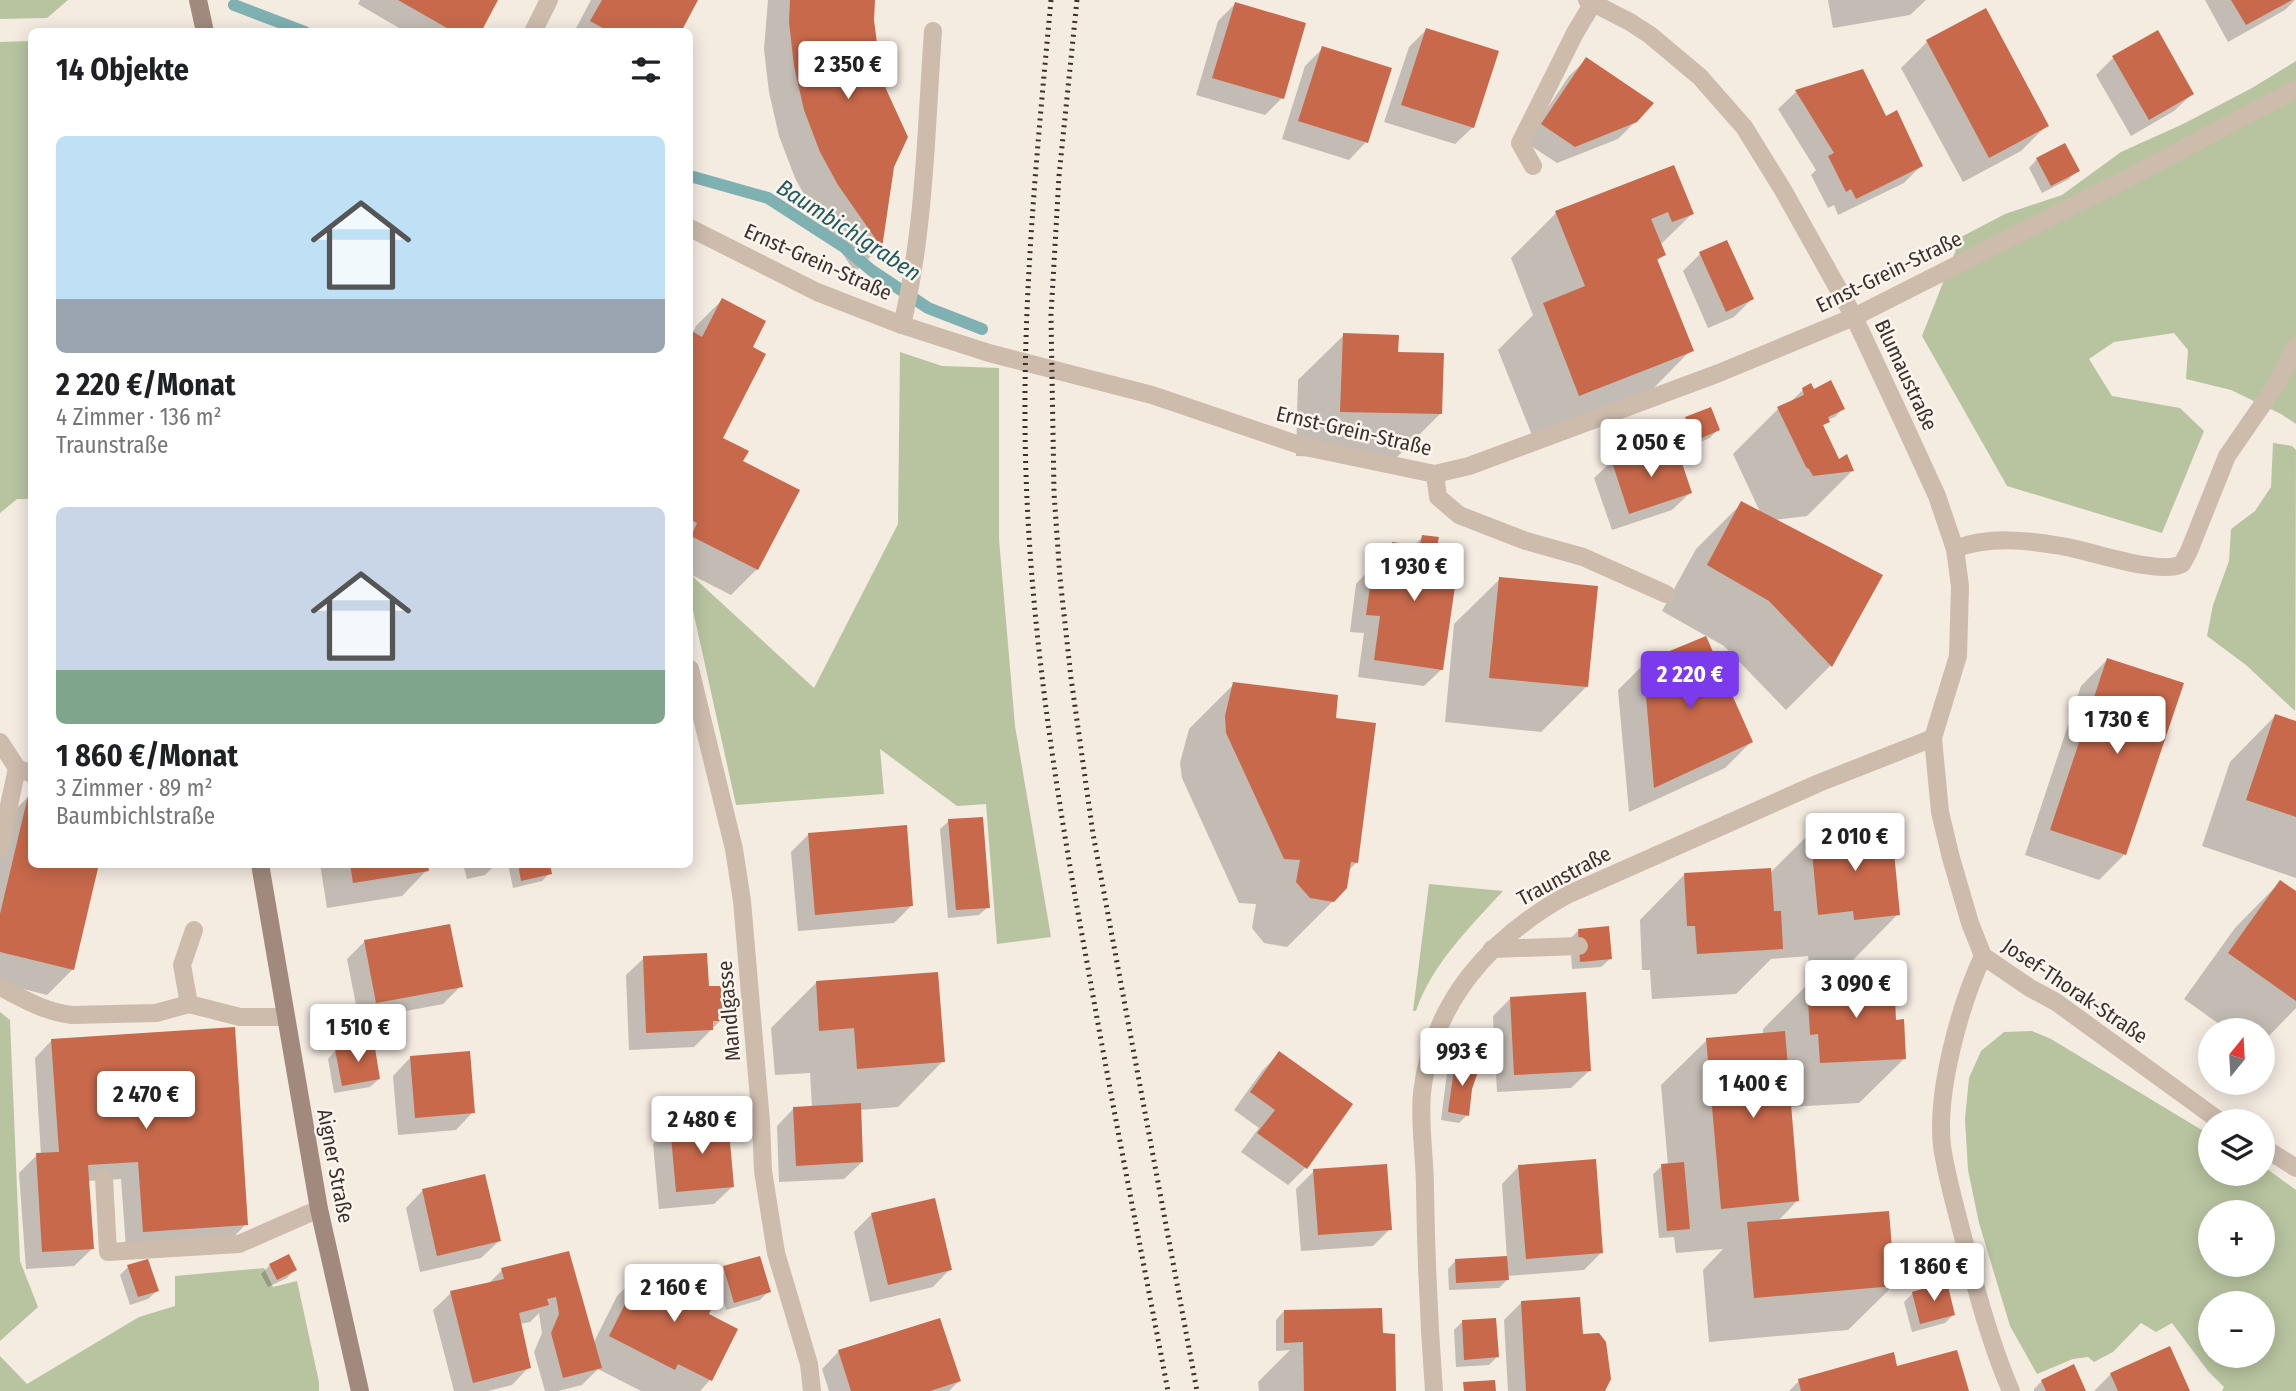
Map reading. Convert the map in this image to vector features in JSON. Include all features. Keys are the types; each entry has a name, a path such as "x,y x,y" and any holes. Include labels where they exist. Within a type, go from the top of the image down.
{"main road":[{"path":"198,0 204,28"},
{"name":"Aigner Straße","path":"261,868 319,1209 360,1391"}],"street":[{"path":"535,28 549,0"},
{"path":"1533,166 1520,142 1590,2"},
{"name":"Blumaustraße","path":"1590,2 1630,22 1678,57 1700,77 1744,127 1783,190 1854,317 1937,496 1955,549 1960,586 1958,656 1933,738"},
{"path":"904,320 920,230 933,31"},
{"name":"Ernst-Grein-Straße","path":"693,230 817,292 904,320 989,353 1152,395 1305,447 1435,474 1469,466 1689,384 1854,317 2105,190 2296,89"},
{"path":"1955,549 1969,544 2004,541 2062,546 2151,566 2169,568 2182,564 2227,456 2276,385 2296,345"},
{"path":"1435,474 1438,497 1459,515 1526,541 1583,557 1665,594"},
{"name":"Mandlgasse","path":"693,681 734,849 742,901 763,1171 776,1253 809,1364 812,1391"},
{"name":"Traunstraße","path":"1434,1391 1425,1220 1422,1091 1433,1046 1447,1009 1458,990 1492,949 1535,913 1567,895 1806,789 1933,738"},
{"name":"Josef-Thorak-Straße","path":"1933,738 1940,812 1970,923 1983,956 2056,1002 2203,1109"},
{"path":"0,742 24,771 0,848"},
{"path":"189,1004 183,965 194,930"},
{"path":"1492,949 1579,946"},
{"path":"1983,956 1969,985 1957,1025 1943,1100 1942,1143 1950,1192 1983,1315 2011,1391"},
{"path":"0,987 28,1003 72,1016 156,1013 189,1004 240,1017 285,1017"},
{"path":"2275,1155 2296,1168"},
{"path":"104,1178 108,1252 239,1244 319,1209"}],"green space":[{"path":"0,0 68,0 47,18 0,19"},
{"path":"28,41 28,499 17,499 0,513 0,42"},
{"path":"2296,61 2296,424 2231,390 2186,379 2188,350 2174,333 2114,342 2089,359 2112,396 2180,408 2204,431 2162,533 2007,486 1922,336 1961,237 2005,214 2062,195 2121,152 2183,124 2252,88"},
{"path":"900,352 942,366 999,368 999,539 1015,726 1051,937 997,944 986,804 957,806 880,749 884,794 736,805 693,611 693,577 814,688 898,524"},
{"path":"2273,443 2292,446 2296,450 2295,711 2246,665 2207,636 2213,605 2229,561 2231,529 2255,511 2271,487"},
{"path":"1429,884 1503,891 1465,932 1442,962 1416,1011 1413,1011"},
{"path":"0,1012 10,1020 20,1261 38,1307 0,1341"},
{"path":"2032,1031 2051,1039 2198,1128 2198,1186 2275,1186 2275,1175 2296,1190 2296,1391 2222,1391 2224,1387 2206,1368 2275,1368 2275,1291 2198,1291 2198,1358 2172,1323 2156,1332 2141,1323 2113,1352 2094,1362 2088,1357 2073,1359 2037,1374 2010,1326 1979,1223 1968,1170 1965,1119 1969,1078 1981,1051 2004,1032"},
{"path":"264,1268 273,1287 297,1281 319,1391 0,1391 0,1356 27,1384 139,1317 175,1306 175,1276"}],"building":[{"path":"398,0 498,0 483,28 447,28"},
{"path":"602,0 698,0 683,28 603,28 590,21"},
{"path":"790,0 875,0 874,20 886,89 908,137 894,167 882,248 838,185 820,152 804,110 794,66 789,22"},
{"path":"2231,0 2292,0 2246,25"},
{"path":"1235,2 1306,23 1284,99 1212,78"},
{"path":"1986,8 2049,126 1989,158 1926,40"},
{"path":"1426,28 1499,51 1474,128 1401,105"},
{"path":"2158,30 2194,94 2149,120 2112,56"},
{"path":"1322,46 1392,68 1368,143 1298,121"},
{"path":"1586,57 1654,103 1637,122 1575,147 1541,124"},
{"path":"1863,69 1886,116 1897,110 1923,166 1856,199 1851,189 1846,192 1828,156 1834,153 1795,90"},
{"path":"2065,143 2080,171 2051,186 2036,158"},
{"path":"1674,165 1694,214 1672,222 1668,212 1651,219 1666,255 1657,259 1694,351 1579,396 1543,303 1585,286 1555,211"},
{"path":"1727,240 1754,299 1726,312 1699,252"},
{"path":"722,298 766,321 753,347 766,354 723,438 749,451 743,461 800,490 758,570 693,537 697,523 693,521 693,332 702,337"},
{"path":"1343,333 1399,335 1398,352 1444,353 1442,414 1340,412"},
{"path":"1831,380 1845,409 1828,417 1830,422 1823,425 1839,459 1847,454 1854,471 1813,476 1777,407 1804,395 1802,388 1811,383 1814,389"},
{"path":"1711,407 1720,430 1695,441 1685,417"},
{"path":"1677,448 1692,493 1629,514 1611,459 1643,449 1646,459"},
{"path":"1741,501 1883,575 1832,667 1769,601 1707,565"},
{"path":"1422,535 1439,537 1437,547 1460,551 1443,670 1374,660 1380,616 1366,615 1373,565 1388,567 1392,542 1420,546"},
{"path":"1499,577 1598,586 1588,687 1489,678"},
{"path":"1706,636 1753,742 1654,788 1643,662"},
{"path":"2107,658 2184,683 2126,855 2050,830"},
{"path":"1233,682 1338,695 1336,718 1376,723 1358,863 1351,862 1347,888 1334,902 1310,898 1296,882 1300,860 1284,859 1226,733 1225,716"},
{"path":"2275,714 2296,721 2296,817 2246,800"},
{"path":"28,796 28,868 98,868 74,970 0,952 0,914"},
{"path":"983,817 990,908 956,910 948,819"},
{"path":"907,825 913,906 815,915 808,833"},
{"path":"1847,827 1848,834 1892,831 1900,915 1854,920 1853,911 1818,915 1810,831"},
{"path":"351,868 429,868 429,871 353,883"},
{"path":"519,868 551,868 552,874 521,881"},
{"path":"1771,868 1774,911 1781,911 1783,949 1697,954 1695,926 1687,926 1684,873"},
{"path":"2280,880 2296,891 2296,1001 2228,953"},
{"path":"450,924 463,987 376,1003 364,940"},
{"path":"1609,926 1612,959 1580,962 1578,929"},
{"path":"707,953 709,986 721,986 723,1021 713,1021 713,1030 646,1033 643,956"},
{"path":"938,972 945,1062 857,1069 854,1028 819,1031 816,981"},
{"path":"1894,977 1896,1020 1904,1019 1906,1059 1820,1063 1818,1034 1810,1035 1807,982"},
{"path":"1586,992 1591,1071 1514,1075 1510,997"},
{"path":"235,1027 248,1225 143,1232 138,1162 88,1165 94,1249 42,1252 36,1153 59,1152 51,1039"},
{"path":"1785,1031 1799,1201 1721,1209 1706,1038"},
{"path":"374,1042 380,1079 342,1086 335,1049"},
{"path":"470,1051 475,1113 415,1118 410,1056"},
{"path":"1279,1051 1353,1104 1307,1169 1257,1133 1275,1110 1250,1092"},
{"path":"1455,1062 1480,1066 1472,1089 1469,1116 1448,1112"},
{"path":"861,1103 863,1162 796,1166 793,1107"},
{"path":"728,1119 734,1187 676,1192 670,1125"},
{"path":"1596,1159 1603,1253 1526,1259 1518,1165"},
{"path":"1684,1162 1690,1229 1667,1231 1661,1164"},
{"path":"1387,1164 1392,1230 1318,1235 1313,1169"},
{"path":"485,1174 501,1241 437,1256 422,1189"},
{"path":"935,1198 952,1270 888,1285 871,1213"},
{"path":"1889,1211 1895,1286 1754,1298 1747,1222"},
{"path":"569,1251 602,1368 563,1378 551,1333 559,1314 556,1297 547,1299 549,1305 519,1313 531,1368 473,1383 450,1291 504,1279 501,1268"},
{"path":"289,1254 297,1270 277,1280 269,1264"},
{"path":"760,1256 771,1292 734,1303 723,1266"},
{"path":"1507,1256 1509,1280 1456,1283 1455,1259"},
{"path":"148,1259 159,1291 138,1297 127,1265"},
{"path":"643,1268 664,1279 670,1268 699,1283 694,1293 714,1304 709,1314 738,1329 712,1381 678,1364 675,1370 609,1336"},
{"path":"1947,1282 1955,1315 1920,1324 1912,1292"},
{"path":"1580,1297 1583,1334 1599,1333 1606,1342 1611,1379 1605,1391 1526,1391 1521,1301"},
{"path":"1382,1308 1383,1333 1395,1334 1396,1391 1304,1391 1303,1342 1284,1343 1284,1310"},
{"path":"940,1318 961,1381 930,1391 851,1391 838,1350"},
{"path":"1496,1318 1499,1357 1464,1360 1462,1320"},
{"path":"2170,1346 2190,1391 2118,1391 2110,1373"},
{"path":"1957,1350 1969,1391 1801,1391 1798,1379 1894,1352 1897,1366"},
{"path":"2074,1364 2086,1391 2046,1391 2041,1380"},
{"path":"1495,1380 1496,1391 1464,1391 1463,1382"}],"waterway":[{"name":"Baumbichlgraben","path":"234,5 294,28"},
{"name":"Baumbichlgraben","path":"693,177 768,198 844,247 871,270 928,308 982,329"}],"railway":[{"path":"1051,0 1033,211 1025,369 1031,560 1044,696 1064,833 1168,1391"},
{"path":"1077,0 1059,176 1051,315 1054,493 1060,578 1093,834 1197,1391"}]}
